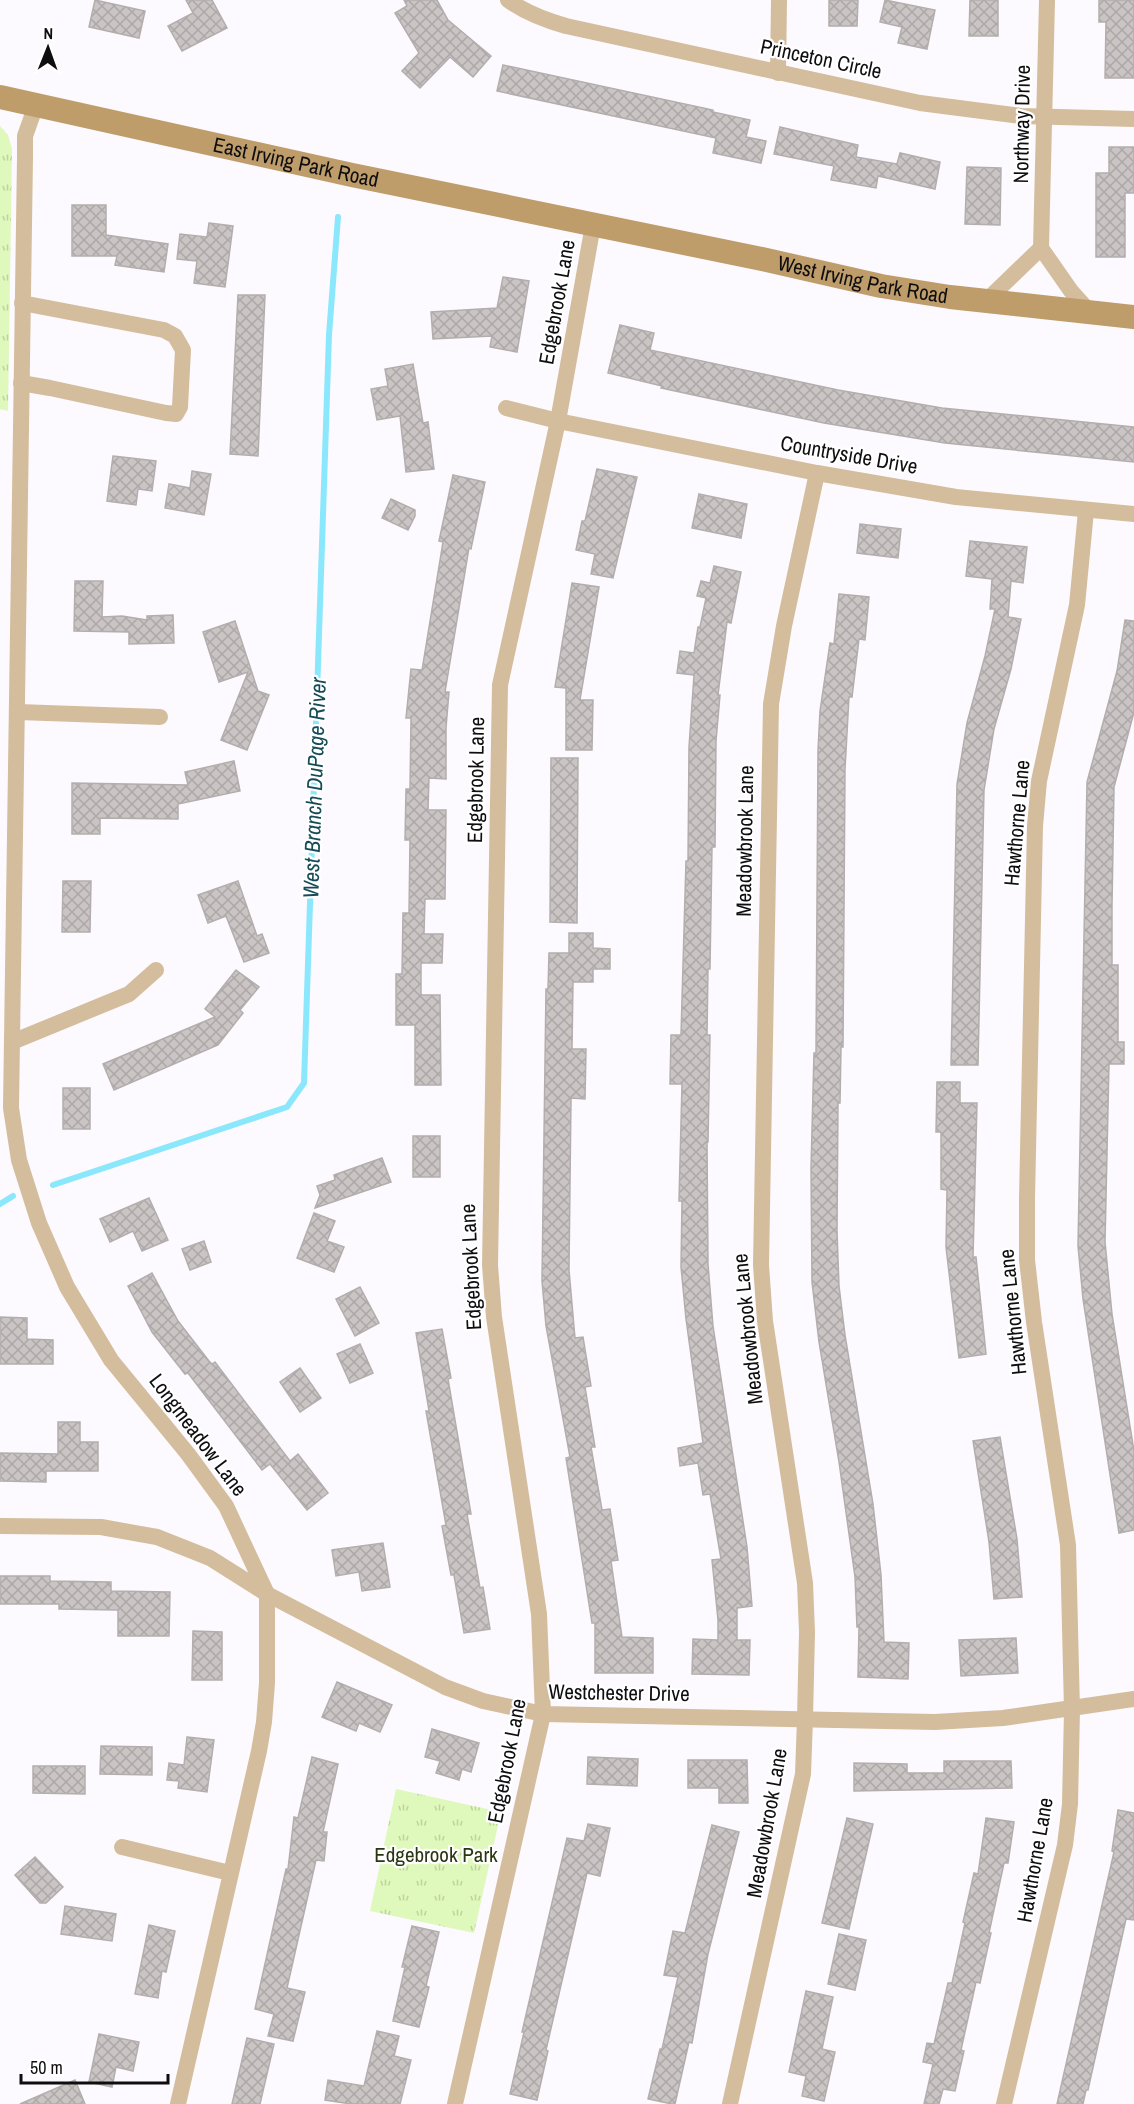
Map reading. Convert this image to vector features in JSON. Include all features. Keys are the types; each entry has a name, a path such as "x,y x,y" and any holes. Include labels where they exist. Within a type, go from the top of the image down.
{"main road":[{"name":"East Irving Park Road","path":"0,97 352,176 593,225"},
{"name":"West Irving Park Road","path":"593,225 881,286 985,302 1134,317"}],"street":[{"name":"Princeton Circle","path":"508,0 527,12 556,23 920,103 1045,118 1134,119"},
{"path":"778,73 779,0"},
{"name":"Northway Drive","path":"1041,248 1047,0"},
{"name":"Longmeadow Lane","path":"36,105 25,136 22,303 11,1108 19,1160 39,1223 67,1287 111,1360 188,1454 226,1506 267,1594 267,1683 259,1751 178,2104"},
{"name":"Edgebrook Lane","path":"455,2104 543,1714 539,1614 494,1317 490,1265 500,685 558,421 593,225"},
{"path":"985,302 1041,248 1071,291 1090,312"},
{"path":"21,383 176,414 180,407 183,350 175,336 164,330 22,303"},
{"path":"506,408 558,421"},
{"name":"Countryside Drive","path":"558,421 817,473 956,497 1134,514"},
{"name":"Meadowbrook Lane","path":"730,2104 803,1774 807,1632 805,1583 765,1321 761,1265 771,704 782,637 817,473"},
{"name":"Hawthorne Lane","path":"1004,2104 1065,1845 1070,1804 1072,1710 1068,1545 1034,1322 1027,1260 1027,1198 1035,826 1039,780 1077,605 1086,511"},
{"path":"18,712 160,717"},
{"path":"12,1042 129,994 156,970"},
{"name":"Westchester Drive","path":"0,1526 101,1527 157,1537 210,1558 267,1594 446,1687 483,1701 543,1714 935,1722 1003,1718 1072,1710 1134,1699"},
{"path":"122,1847 230,1873"}],"green space":[{"path":"0,126 8,135 12,149 8,411 0,409"},
{"name":"Edgebrook Park","path":"396,1789 501,1812 474,1933 370,1911"}],"building":[{"path":"95,0 145,11 139,38 89,27"},
{"path":"186,0 212,0 227,28 182,51 168,26 193,13"},
{"path":"404,0 437,0 448,20 491,56 473,77 450,57 420,88 402,71 419,53 395,13 407,6"},
{"path":"829,0 858,0 857,26 829,26"},
{"path":"885,0 935,10 927,49 898,43 902,27 880,22"},
{"path":"970,0 998,0 998,36 969,36"},
{"path":"1099,0 1134,0 1134,78 1105,78 1106,22 1099,22"},
{"path":"503,65 750,120 746,137 766,141 761,163 713,153 716,138 497,91"},
{"path":"780,127 858,145 856,157 897,164 900,153 940,162 935,189 878,176 876,188 831,180 834,166 774,154"},
{"path":"1109,147 1134,147 1134,193 1125,193 1125,257 1096,257 1096,173 1109,173"},
{"path":"967,167 1001,168 1000,225 965,224"},
{"path":"72,205 106,205 106,235 168,244 164,272 115,265 117,256 72,256"},
{"path":"209,223 233,226 225,287 194,283 197,261 177,259 180,234 207,237"},
{"path":"503,277 529,281 517,352 490,347 492,336 433,339 431,312 497,308"},
{"path":"238,295 265,295 258,456 230,454"},
{"path":"620,325 654,333 650,350 838,390 942,408 1134,427 1134,462 945,443 824,423 661,388 662,386 608,373"},
{"path":"413,364 423,423 428,422 434,469 406,472 400,416 377,420 371,389 388,386 385,369"},
{"path":"113,456 156,461 152,491 138,489 136,505 107,501"},
{"path":"597,469 637,477 613,578 591,574 595,554 576,550"},
{"path":"192,471 211,474 204,515 165,508 169,484 190,488"},
{"path":"453,475 485,482 471,549 469,548 445,692 449,692 446,779 429,778 428,810 446,810 445,899 425,899 424,934 443,934 442,963 421,963 421,995 440,995 441,1085 415,1085 415,1025 396,1025 396,974 402,974 403,913 409,913 410,840 405,840 406,789 410,789 411,718 406,718 411,669 422,670 443,542 439,541"},
{"path":"699,494 747,504 741,538 692,528"},
{"path":"391,499 415,510 415,516 408,530 382,518"},
{"path":"860,524 901,529 898,558 857,553"},
{"path":"970,541 1027,547 1023,583 1011,581 1008,617 1021,619 1011,669 994,729 984,790 978,1065 951,1065 957,784 967,723 995,609 990,609 992,579 966,576"},
{"path":"714,566 741,572 731,623 727,622 718,695 720,695 716,741 715,847 712,847 710,969 708,969 707,1035 710,1035 707,1142 708,1264 713,1326 747,1547 752,1606 737,1608 737,1640 750,1640 749,1675 692,1674 693,1639 718,1640 712,1560 721,1559 710,1494 703,1495 698,1463 680,1466 678,1448 703,1443 681,1267 682,1201 679,1201 682,1084 670,1084 671,1035 681,1035 686,861 688,861 689,747 694,675 677,673 680,651 694,653 706,598 697,596 701,581 710,583"},
{"path":"75,581 103,581 102,617 122,616 147,620 147,616 173,615 174,643 129,644 129,632 74,631"},
{"path":"572,583 599,587 580,700 593,700 592,750 566,750 566,688 555,687"},
{"path":"839,594 869,597 865,640 859,639 852,697 849,697 845,769 843,1047 841,1047 840,1103 838,1103 839,1286 873,1504 881,1575 884,1642 909,1643 908,1679 858,1677 859,1627 857,1627 855,1577 812,1282 811,1169 814,1053 816,1053 818,750 820,711 830,643 834,644"},
{"path":"1125,620 1134,621 1134,712 1114,787 1112,906 1112,965 1118,965 1118,1042 1124,1042 1124,1064 1109,1064 1105,1242 1112,1314 1134,1451 1134,1530 1119,1533 1083,1299 1078,1246 1087,782 1117,671"},
{"path":"235,621 258,691 269,695 247,750 221,740 248,672 219,682 203,632"},
{"path":"551,758 578,758 577,923 550,922"},
{"path":"234,761 240,791 178,804 178,819 100,818 100,834 72,834 72,783 188,785 185,772"},
{"path":"63,881 91,881 90,932 62,932"},
{"path":"238,881 257,936 262,934 269,953 244,962 226,916 208,923 198,895"},
{"path":"569,933 593,933 593,948 610,949 610,969 593,969 593,982 573,982 572,1049 586,1049 585,1099 571,1098 569,1270 575,1338 583,1337 591,1386 585,1387 595,1447 591,1447 602,1510 610,1509 618,1560 611,1561 622,1637 653,1638 653,1673 595,1673 595,1623 592,1623 566,1458 570,1457 546,1326 542,1281 546,989 548,989 549,953 569,953"},
{"path":"236,970 259,987 240,1010 243,1013 218,1045 114,1090 103,1064 215,1017 205,1009"},
{"path":"937,1082 960,1082 960,1103 977,1103 973,1257 976,1257 986,1354 959,1358 946,1247 947,1190 941,1189 941,1132 936,1132"},
{"path":"63,1088 90,1088 90,1129 63,1129"},
{"path":"413,1136 440,1136 440,1177 413,1177"},
{"path":"382,1158 391,1182 315,1208 320,1195 317,1186 335,1180 334,1175"},
{"path":"149,1198 168,1240 142,1251 133,1231 110,1242 100,1219"},
{"path":"314,1213 335,1221 327,1241 344,1247 334,1272 297,1258"},
{"path":"204,1241 211,1262 190,1270 182,1249"},
{"path":"152,1273 178,1321 209,1361 212,1364 215,1362 290,1461 298,1454 328,1493 307,1510 270,1464 262,1470 188,1373 185,1374 152,1332 128,1286"},
{"path":"360,1287 379,1323 355,1336 336,1299"},
{"path":"0,1317 27,1318 27,1339 53,1340 53,1364 0,1364"},
{"path":"442,1329 451,1378 448,1379 471,1514 467,1514 490,1629 464,1633 454,1575 451,1575 442,1526 446,1525 426,1411 429,1411 416,1333"},
{"path":"360,1344 373,1373 350,1383 337,1354"},
{"path":"300,1368 321,1398 300,1412 280,1382"},
{"path":"58,1422 80,1422 80,1442 98,1442 98,1471 46,1471 46,1482 0,1481 0,1453 58,1454"},
{"path":"1000,1437 1017,1539 1022,1597 994,1599 989,1542 973,1441"},
{"path":"383,1543 390,1587 362,1591 359,1572 336,1576 332,1550"},
{"path":"0,1576 50,1576 50,1581 111,1582 111,1591 170,1592 169,1636 118,1636 118,1610 59,1609 59,1604 0,1604"},
{"path":"193,1631 222,1632 222,1680 192,1680"},
{"path":"1016,1638 1018,1673 961,1676 959,1640"},
{"path":"337,1682 392,1705 380,1732 359,1723 356,1731 322,1717"},
{"path":"432,1729 479,1743 471,1772 462,1769 459,1780 436,1773 440,1761 425,1757"},
{"path":"187,1737 214,1740 207,1792 178,1788 179,1781 167,1780 169,1763 184,1765"},
{"path":"101,1746 152,1747 152,1775 100,1774"},
{"path":"312,1757 338,1764 323,1832 327,1832 324,1861 316,1860 287,1988 305,1992 293,2041 268,2036 274,2014 255,2009 286,1869 288,1869 294,1817 298,1818"},
{"path":"588,1757 638,1759 637,1786 587,1784"},
{"path":"688,1760 747,1760 748,1803 719,1803 719,1788 688,1788"},
{"path":"944,1761 1011,1761 1012,1788 854,1791 854,1763 907,1764 907,1773 944,1773"},
{"path":"33,1766 85,1766 85,1794 33,1793"},
{"path":"1118,1810 1134,1813 1134,1920 1126,1919 1083,2104 1057,2104 1114,1852 1112,1851"},
{"path":"847,1818 873,1824 849,1929 822,1923"},
{"path":"986,1818 1014,1822 1008,1863 1004,1863 980,1983 976,1982 961,2050 964,2051 955,2091 943,2089 939,2104 924,2104 933,2064 923,2062 927,2043 934,2044 948,1983 952,1983 974,1873 978,1874"},
{"path":"588,1824 610,1828 600,1876 587,1873 546,2050 548,2051 537,2100 510,2094 567,1838 584,1841"},
{"path":"712,1825 739,1832 708,1954 692,2043 689,2042 675,2104 672,2104 648,2099 678,1977 664,1975 673,1931 685,1933"},
{"path":"35,1857 63,1887 46,1903 40,1903 15,1875"},
{"path":"65,1906 116,1914 112,1941 61,1934"},
{"path":"149,1925 175,1931 166,1972 162,1971 158,1998 135,1994"},
{"path":"412,1926 439,1932 419,2027 393,2021"},
{"path":"839,1934 866,1940 855,1990 828,1984"},
{"path":"806,1991 833,1997 822,2049 835,2052 824,2101 802,2096 806,2076 789,2072"},
{"path":"377,2031 399,2036 394,2056 411,2060 400,2104 351,2104 325,2100 328,2080 364,2086"},
{"path":"99,2034 139,2042 133,2071 116,2067 112,2087 89,2082"},
{"path":"247,2038 274,2044 260,2104 232,2104"},
{"path":"75,2080 85,2104 20,2104"}],"waterway":[{"name":"West Branch DuPage River","path":"53,1185 287,1107 304,1083 329,335 338,217"},
{"name":"West Branch DuPage River","path":"0,1204 13,1196"}]}
